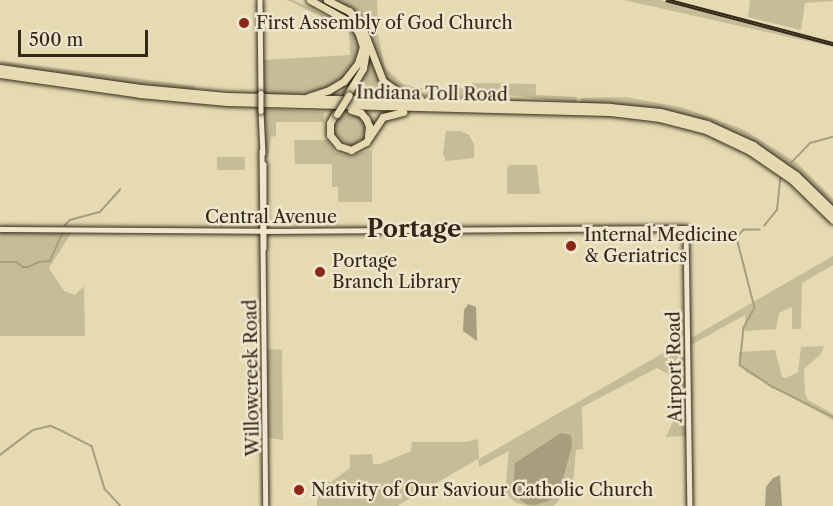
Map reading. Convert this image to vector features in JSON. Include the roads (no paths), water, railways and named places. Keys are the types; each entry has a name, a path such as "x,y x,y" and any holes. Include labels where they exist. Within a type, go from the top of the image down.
{"highway":[{"path":"279,99 311,96 329,90 351,74 361,58 362,40 352,23 310,0"},
{"path":"317,0 347,15 364,37 367,52 365,63 347,95"},
{"path":"321,0 352,17 367,40 366,63 330,127 332,139 339,146 351,150 364,145 380,121 390,114 464,106"},
{"path":"327,0 349,11 361,24 367,34 377,69 388,86 414,98 464,106"},
{"name":"Indiana Toll Road","path":"0,68 141,88 279,99 654,111 718,129 753,146 785,167 833,211"},
{"name":"Indiana Toll Road","path":"0,74 140,94 288,105 464,106"},
{"path":"288,105 357,111 364,116 369,126 368,134 362,144 351,148 337,142 332,128 336,114"},
{"name":"Indiana Toll Road","path":"583,109 660,118 695,127 728,140 782,172 833,220"}],"main road":[{"name":"Willowcreek Road","path":"260,0 266,506"},
{"name":"Central Avenue","path":"0,229 264,231 686,228"},
{"name":"Airport Road","path":"686,228 690,506"}],"waterway":[{"path":"791,163 810,143 833,137"},
{"path":"764,226 777,210 780,179"},
{"path":"65,225 70,220 100,212 120,190"},
{"path":"760,230 744,230 737,238 755,308 744,328 740,365 773,387 833,417"},
{"path":"0,262 17,262 23,267 29,267 39,262 50,261 62,234"},
{"path":"0,455 33,430 51,426 92,446 105,489 121,506"}],"railway":[{"path":"666,0 833,44"}],"place":[{"name":"First Assembly of God Church","path":"244,23"},
{"name":"Internal Medicine & Geriatrics","path":"571,246"},
{"name":"Portage Branch Library","path":"320,272"},
{"name":"Nativity of Our Saviour Catholic Church","path":"299,490"}],"district":[{"name":"Portage","path":"414,229"}]}
